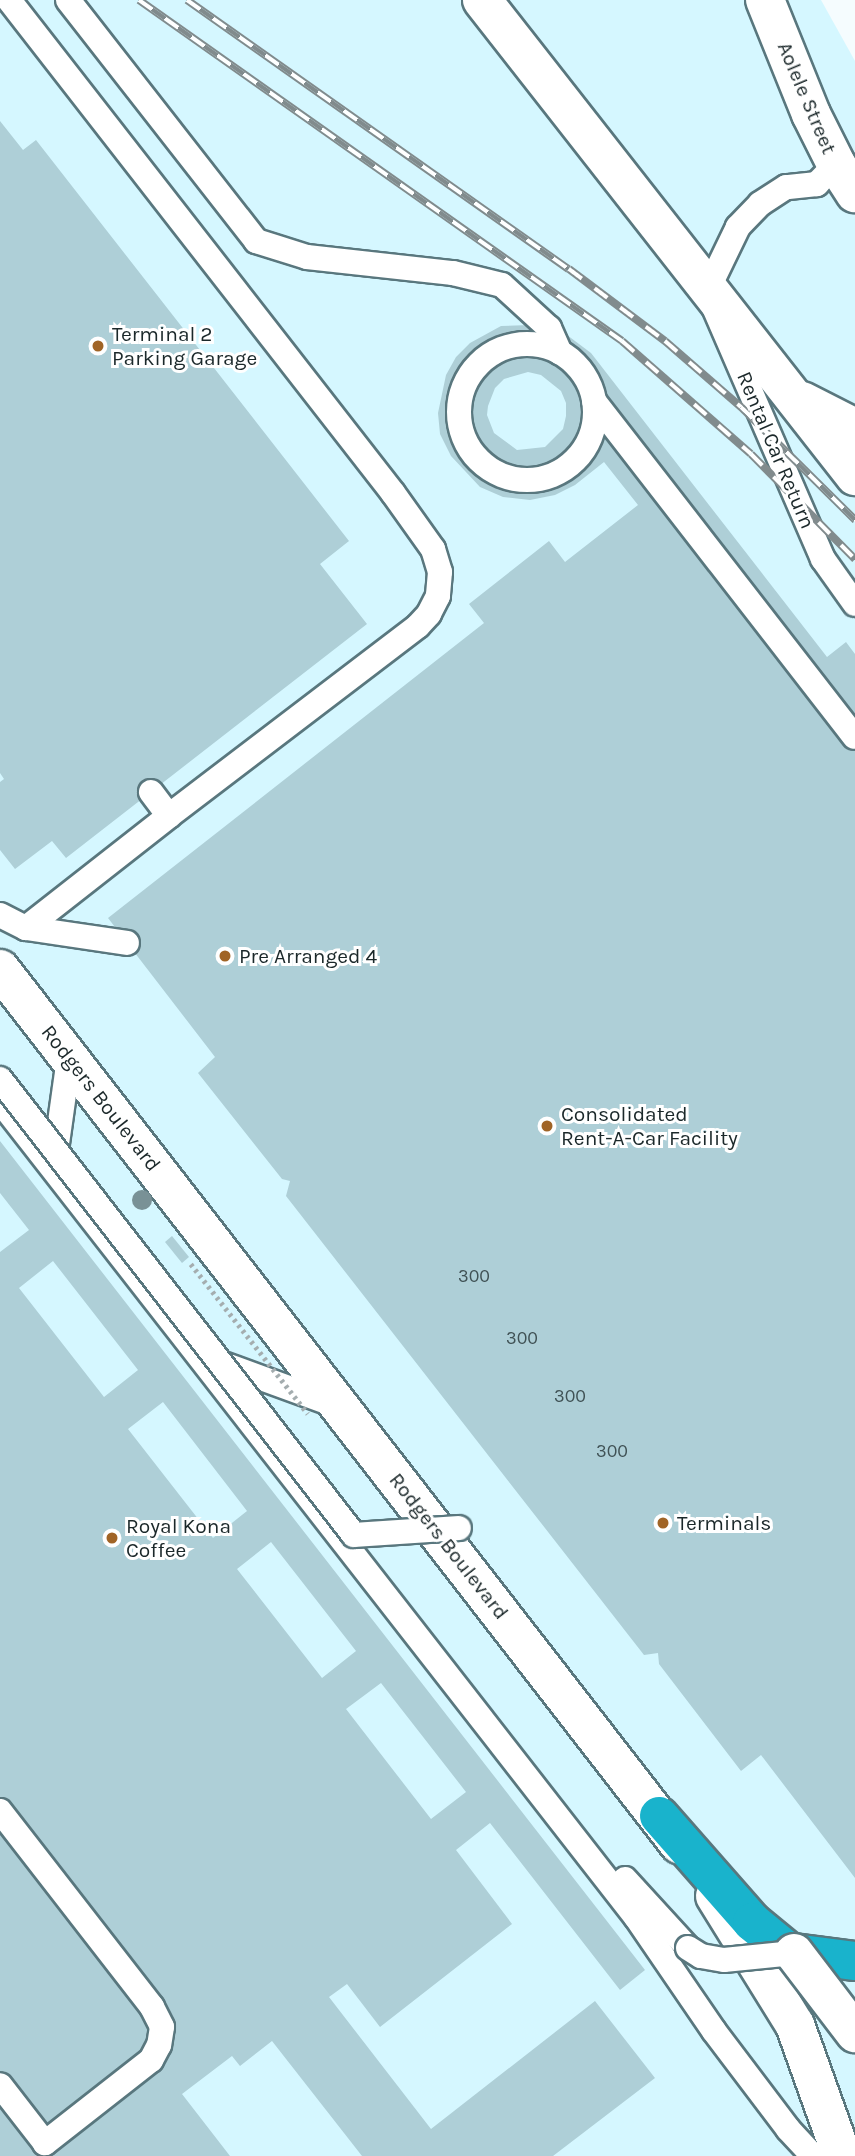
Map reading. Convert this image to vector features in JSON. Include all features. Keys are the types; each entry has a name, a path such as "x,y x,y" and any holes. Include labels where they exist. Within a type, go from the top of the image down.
{"highway":[{"path":"659,1816 752,1922 855,2006"},
{"path":"794,1953 855,1961"}],"street":[{"path":"482,0 707,291 855,476"},
{"name":"Aolele Street","path":"765,0 811,114 845,178"},
{"path":"788,393 855,428"},
{"path":"13,936 460,1528 855,2033"},
{"name":"Rodgers Boulevard","path":"0,969 69,1058 325,1411 659,1816 730,1917 795,2025 842,2156"}],"lane":[{"path":"9,0 393,493 433,549 440,572 438,596 429,614 418,626 13,936"},
{"path":"68,0 256,241 307,257 453,273 502,285 549,328 560,353"},
{"path":"707,291 738,227 760,204 786,187 845,178"},
{"name":"Rental Car Return","path":"707,291 823,559 855,604"},
{"path":"515,345 538,345 560,353 580,371 590,385 594,401 595,423 588,444 575,460 557,474 538,480 513,478 495,472 470,449 461,430 461,394 469,376 483,361 498,351 515,345"},
{"path":"594,401 855,737"},
{"path":"150,792 169,816"},
{"path":"0,915 13,936"},
{"path":"13,936 127,943"},
{"path":"54,1170 69,1058"},
{"path":"0,1079 354,1535 614,1865 670,1931 701,1956 748,1959 794,1953"},
{"path":"0,1101 636,1917 714,2031 788,2129 813,2156"},
{"path":"198,1355 325,1411"},
{"path":"354,1535 460,1528"},
{"path":"0,1811 152,2007 162,2027 159,2045 151,2060 50,2150 0,2085"}],"path":[{"path":"191,1264 325,1411"}],"shaded area":[{"path":"0,0 821,0 855,61 855,2156 0,2156"}],"building":[{"name":"Terminal 2 Parking Garage","path":"0,121 23,150 36,140 349,541 320,564 367,624 66,858 52,841 15,869 0,850 0,782 4,779 0,773"},
{"name":"Consolidated Rent-A-Car Facility","path":"530,325 567,335 591,353 827,657 846,642 855,654 855,1878 761,1755 741,1771 659,1664 658,1653 644,1655 286,1196 290,1181 282,1179 198,1073 215,1057 108,918 484,623 469,604 549,541 565,562 638,505 604,462 575,485 555,495 530,500 503,497 480,487 451,456 440,434 438,413 446,375 456,357 470,343 501,326","holes":["528,372 541,375 561,391 566,403 563,429 545,447 517,450 494,433 487,415 488,406 495,388 504,379"]},
{"path":"0,1141 645,1970 620,1990 490,1823 456,1850 512,1924 380,2027 347,1984 329,1997 431,2129 595,2001 655,2078 553,2156 362,2156 272,2041 240,2066 232,2056 182,2094 230,2156 0,2156 0,1252 29,1230 0,1193","holes":["53,1261 138,1370 104,1397 19,1288","163,1402 247,1511 213,1538 128,1429","271,1542 356,1651 322,1678 237,1569","381,1683 466,1792 431,1819 346,1709"]},
{"path":"172,1236 189,1257 182,1263 165,1242"}],"railway":[{"path":"139,0 622,341 751,454 855,559"},
{"path":"187,0 569,269 665,341 741,407 855,520"}],"place":[{"name":"Terminal 2 Parking Garage","path":"98,346"},
{"name":"Pre Arranged 4","path":"225,956"},
{"name":"Consolidated Rent-A-Car Facility","path":"547,1126"},
{"name":"Terminals","path":"663,1523"},
{"name":"Royal Kona Coffee","path":"112,1538"}]}
